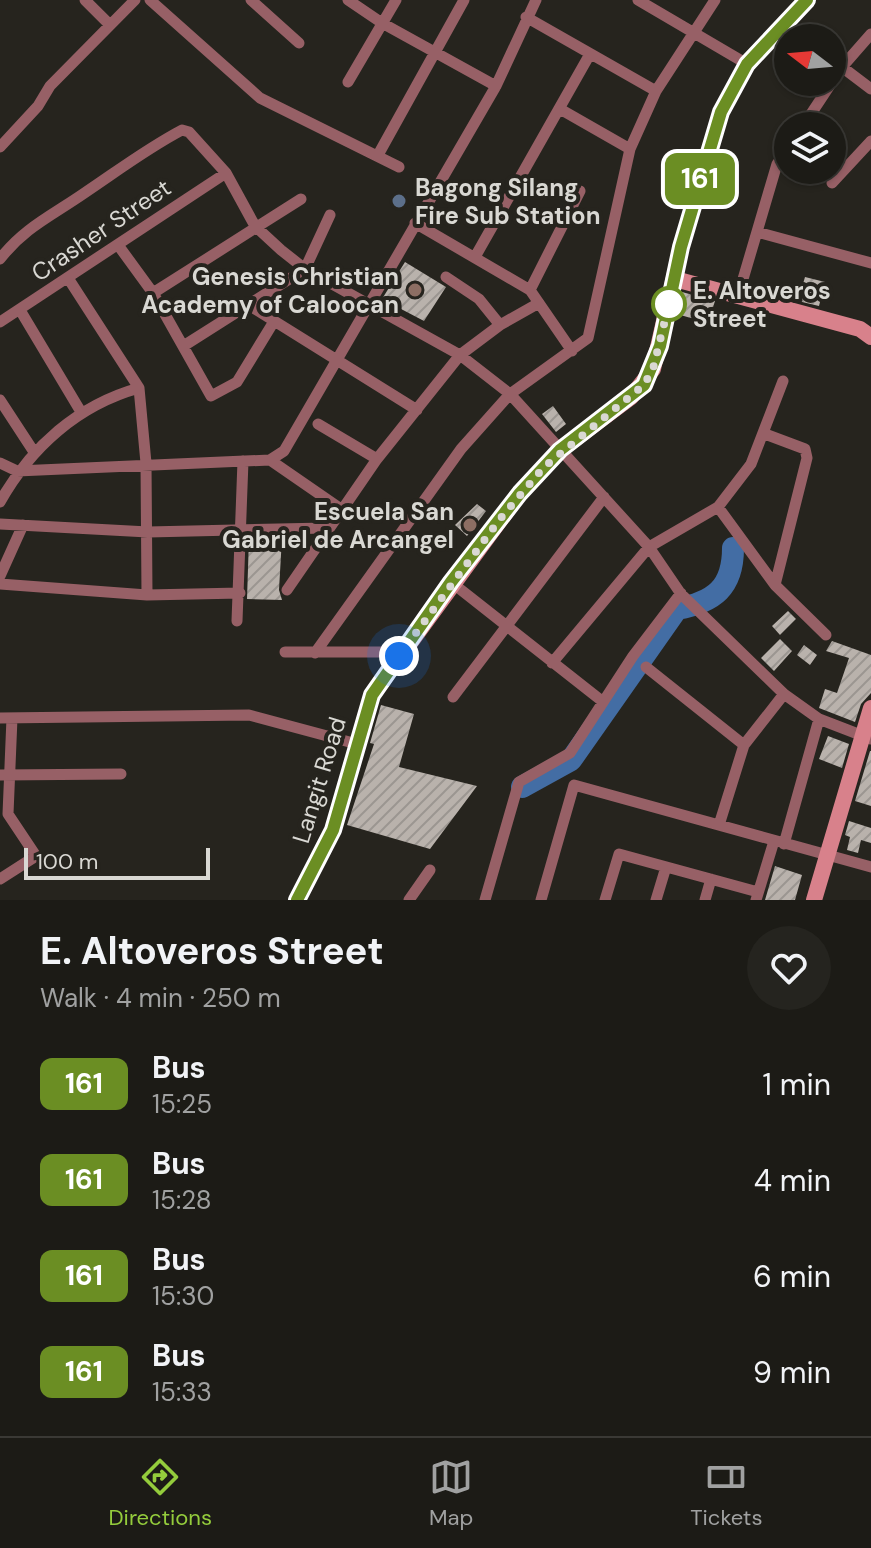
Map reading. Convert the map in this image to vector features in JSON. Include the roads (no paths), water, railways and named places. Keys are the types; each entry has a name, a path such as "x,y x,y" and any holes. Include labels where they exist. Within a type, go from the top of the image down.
{"main road":[{"name":"Langit Road","path":"297,900 333,830 372,695 451,582 520,493 560,450 644,385 660,346 711,140 721,112 747,64 807,0"},
{"path":"675,279 860,329 871,337"},
{"path":"814,900 867,737 871,708"}],"street":[{"path":"85,0 110,25"},
{"path":"0,147 38,106 50,86 135,0"},
{"path":"150,0 260,98 322,126 399,167"},
{"path":"251,0 299,43"},
{"path":"348,0 382,23 496,86"},
{"path":"348,82 396,0"},
{"path":"378,155 464,0"},
{"path":"0,463 17,471 270,460 284,451 496,86 536,0"},
{"path":"638,0 747,64"},
{"path":"315,653 461,449 510,394 588,338 630,149 656,91 715,0"},
{"path":"526,17 656,91"},
{"path":"846,62 871,34"},
{"path":"475,257 590,54"},
{"path":"846,70 871,89"},
{"path":"560,109 630,149"},
{"path":"0,259 9,244 32,226 138,154 182,130 194,137 226,173 255,226 305,269 460,355 510,394 649,547 681,594 784,694 819,719 867,737"},
{"path":"846,168 871,141"},
{"name":"Crasher Street","path":"0,322 226,173"},
{"path":"738,296 774,174"},
{"path":"530,290 580,191"},
{"path":"153,293 301,199"},
{"path":"185,345 305,269 330,215"},
{"path":"415,223 530,290 572,351"},
{"path":"757,232 871,263"},
{"path":"118,245 153,293 211,396 237,382 273,323"},
{"path":"446,277 479,299 500,325"},
{"path":"68,278 139,388 146,463 147,595"},
{"path":"287,590 326,528 460,355 500,325 539,303"},
{"path":"247,304 417,410"},
{"path":"20,310 81,412"},
{"path":"552,663 649,547 718,507 751,464 783,381"},
{"path":"0,502 17,471 34,452 81,412 112,396 139,388"},
{"path":"0,400 34,452"},
{"path":"318,424 377,459"},
{"path":"765,434 805,449 807,458 775,585"},
{"path":"270,460 341,509"},
{"path":"237,621 243,530 243,461"},
{"path":"453,697 504,624 604,497"},
{"path":"718,507 775,585 826,635"},
{"path":"0,524 148,532 326,528"},
{"path":"0,576 23,525"},
{"path":"451,582 602,701"},
{"path":"0,584 147,595 240,593"},
{"path":"485,900 519,782 570,753 602,701 681,594"},
{"path":"285,652 388,652 399,656"},
{"path":"646,667 744,745"},
{"path":"719,825 744,745 784,694"},
{"path":"0,879 36,856 4,815 6,718 249,715 357,744"},
{"path":"605,900 619,854 711,879 757,896 779,843 819,719"},
{"path":"5,775 121,774"},
{"path":"541,900 574,785 871,867"},
{"path":"656,900 666,867"},
{"path":"409,900 430,870"},
{"path":"705,900 711,879"}],"waterway":[{"path":"522,787 571,760 677,609 701,602 719,591 729,573 733,548"}],"place":[{"name":"Bagong Silang Fire Sub Station","path":"399,201"},
{"name":"Genesis Christian Academy of Caloocan","path":"415,290"},
{"name":"E. Altoveros Street","path":"669,304"},
{"name":"Escuela San Gabriel de Arcangel","path":"470,525"}]}
